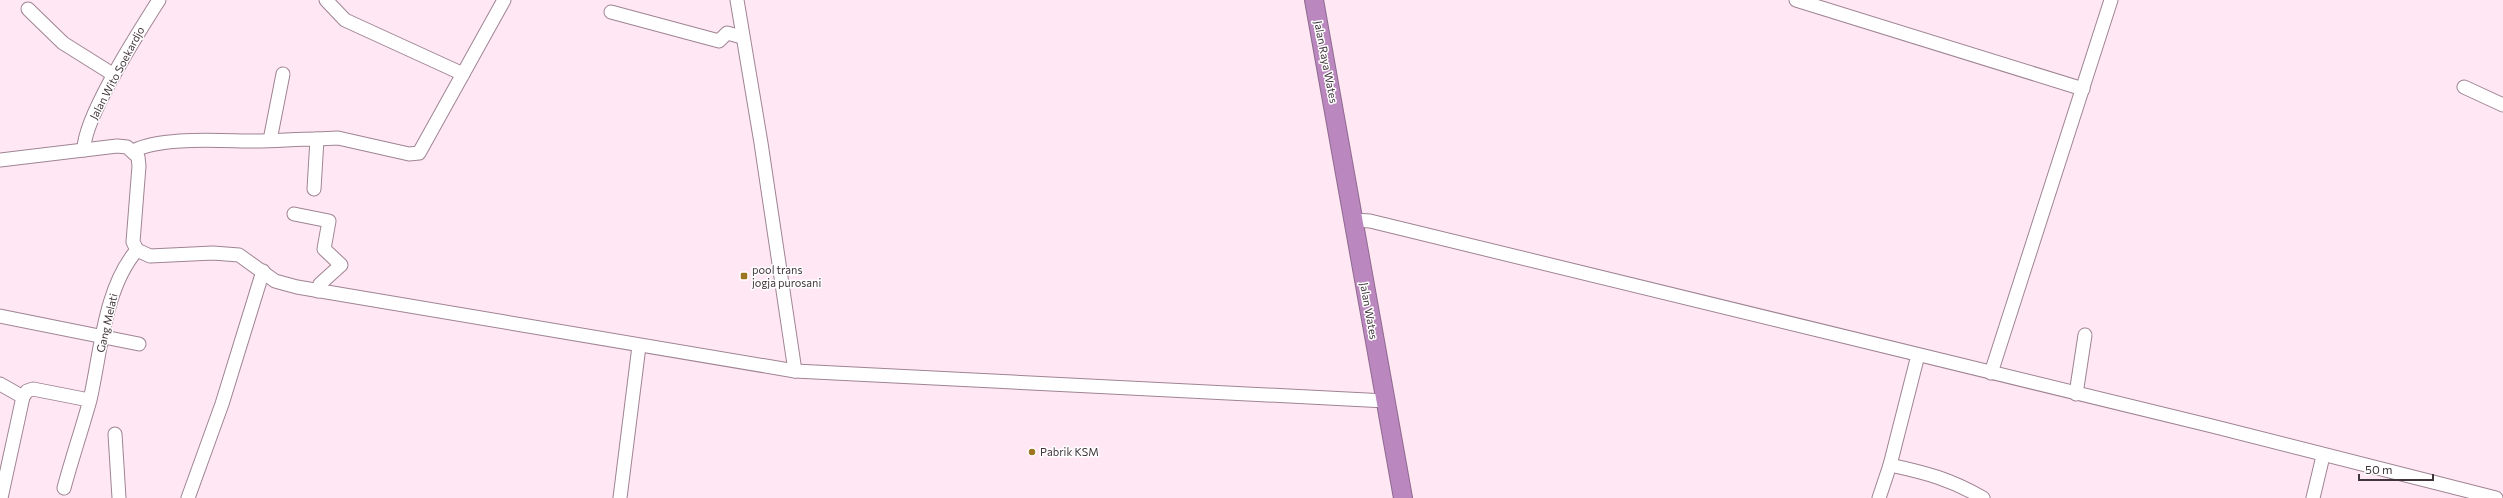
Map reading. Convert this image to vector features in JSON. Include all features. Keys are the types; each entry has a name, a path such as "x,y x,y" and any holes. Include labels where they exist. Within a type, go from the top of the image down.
{"highway":[{"name":"Jalan Raya Wates","path":"1314,0 1337,123"},
{"name":"Jalan Wates","path":"1337,123 1403,498"}],"street":[{"name":"Jalan Wito Soekardjo","path":"84,150 84,135 114,75 159,0"},
{"path":"326,0 345,20 463,74"},
{"path":"737,0 761,143 795,371"},
{"path":"1796,0 2083,89"},
{"path":"1991,373 2111,0"},
{"path":"133,151 141,147 161,143 338,138 417,154 463,74 502,1"},
{"path":"28,8 63,44 114,75"},
{"path":"611,12 719,41 727,33 742,37"},
{"path":"270,140 283,74"},
{"path":"2464,86 2503,105"},
{"path":"314,189 317,139"},
{"path":"0,160 117,146 133,151 138,157 139,166 133,242 137,250 150,256 213,252 239,255 285,285 639,346 795,371 1386,401"},
{"path":"294,214 330,221 324,248 341,265 320,284 321,291"},
{"path":"1354,220 1370,221 2212,426 2323,456 2496,498"},
{"name":"Gang Melati","path":"64,488 89,400 113,293 123,270 137,250"},
{"path":"188,498 222,404 263,271"},
{"path":"0,316 139,344"},
{"path":"2076,394 2085,335"},
{"path":"620,498 639,346"},
{"path":"1879,498 1890,465 1918,355"},
{"path":"0,384 23,397"},
{"path":"1,498 23,397 27,391 33,389 89,400"},
{"path":"115,434 119,498"},
{"path":"2313,498 2323,456"},
{"path":"1890,465 1947,479 1983,498"}],"place":[{"name":"pool trans jogja purosani","path":"744,276"},
{"name":"Pabrik KSM","path":"1032,452"}]}
